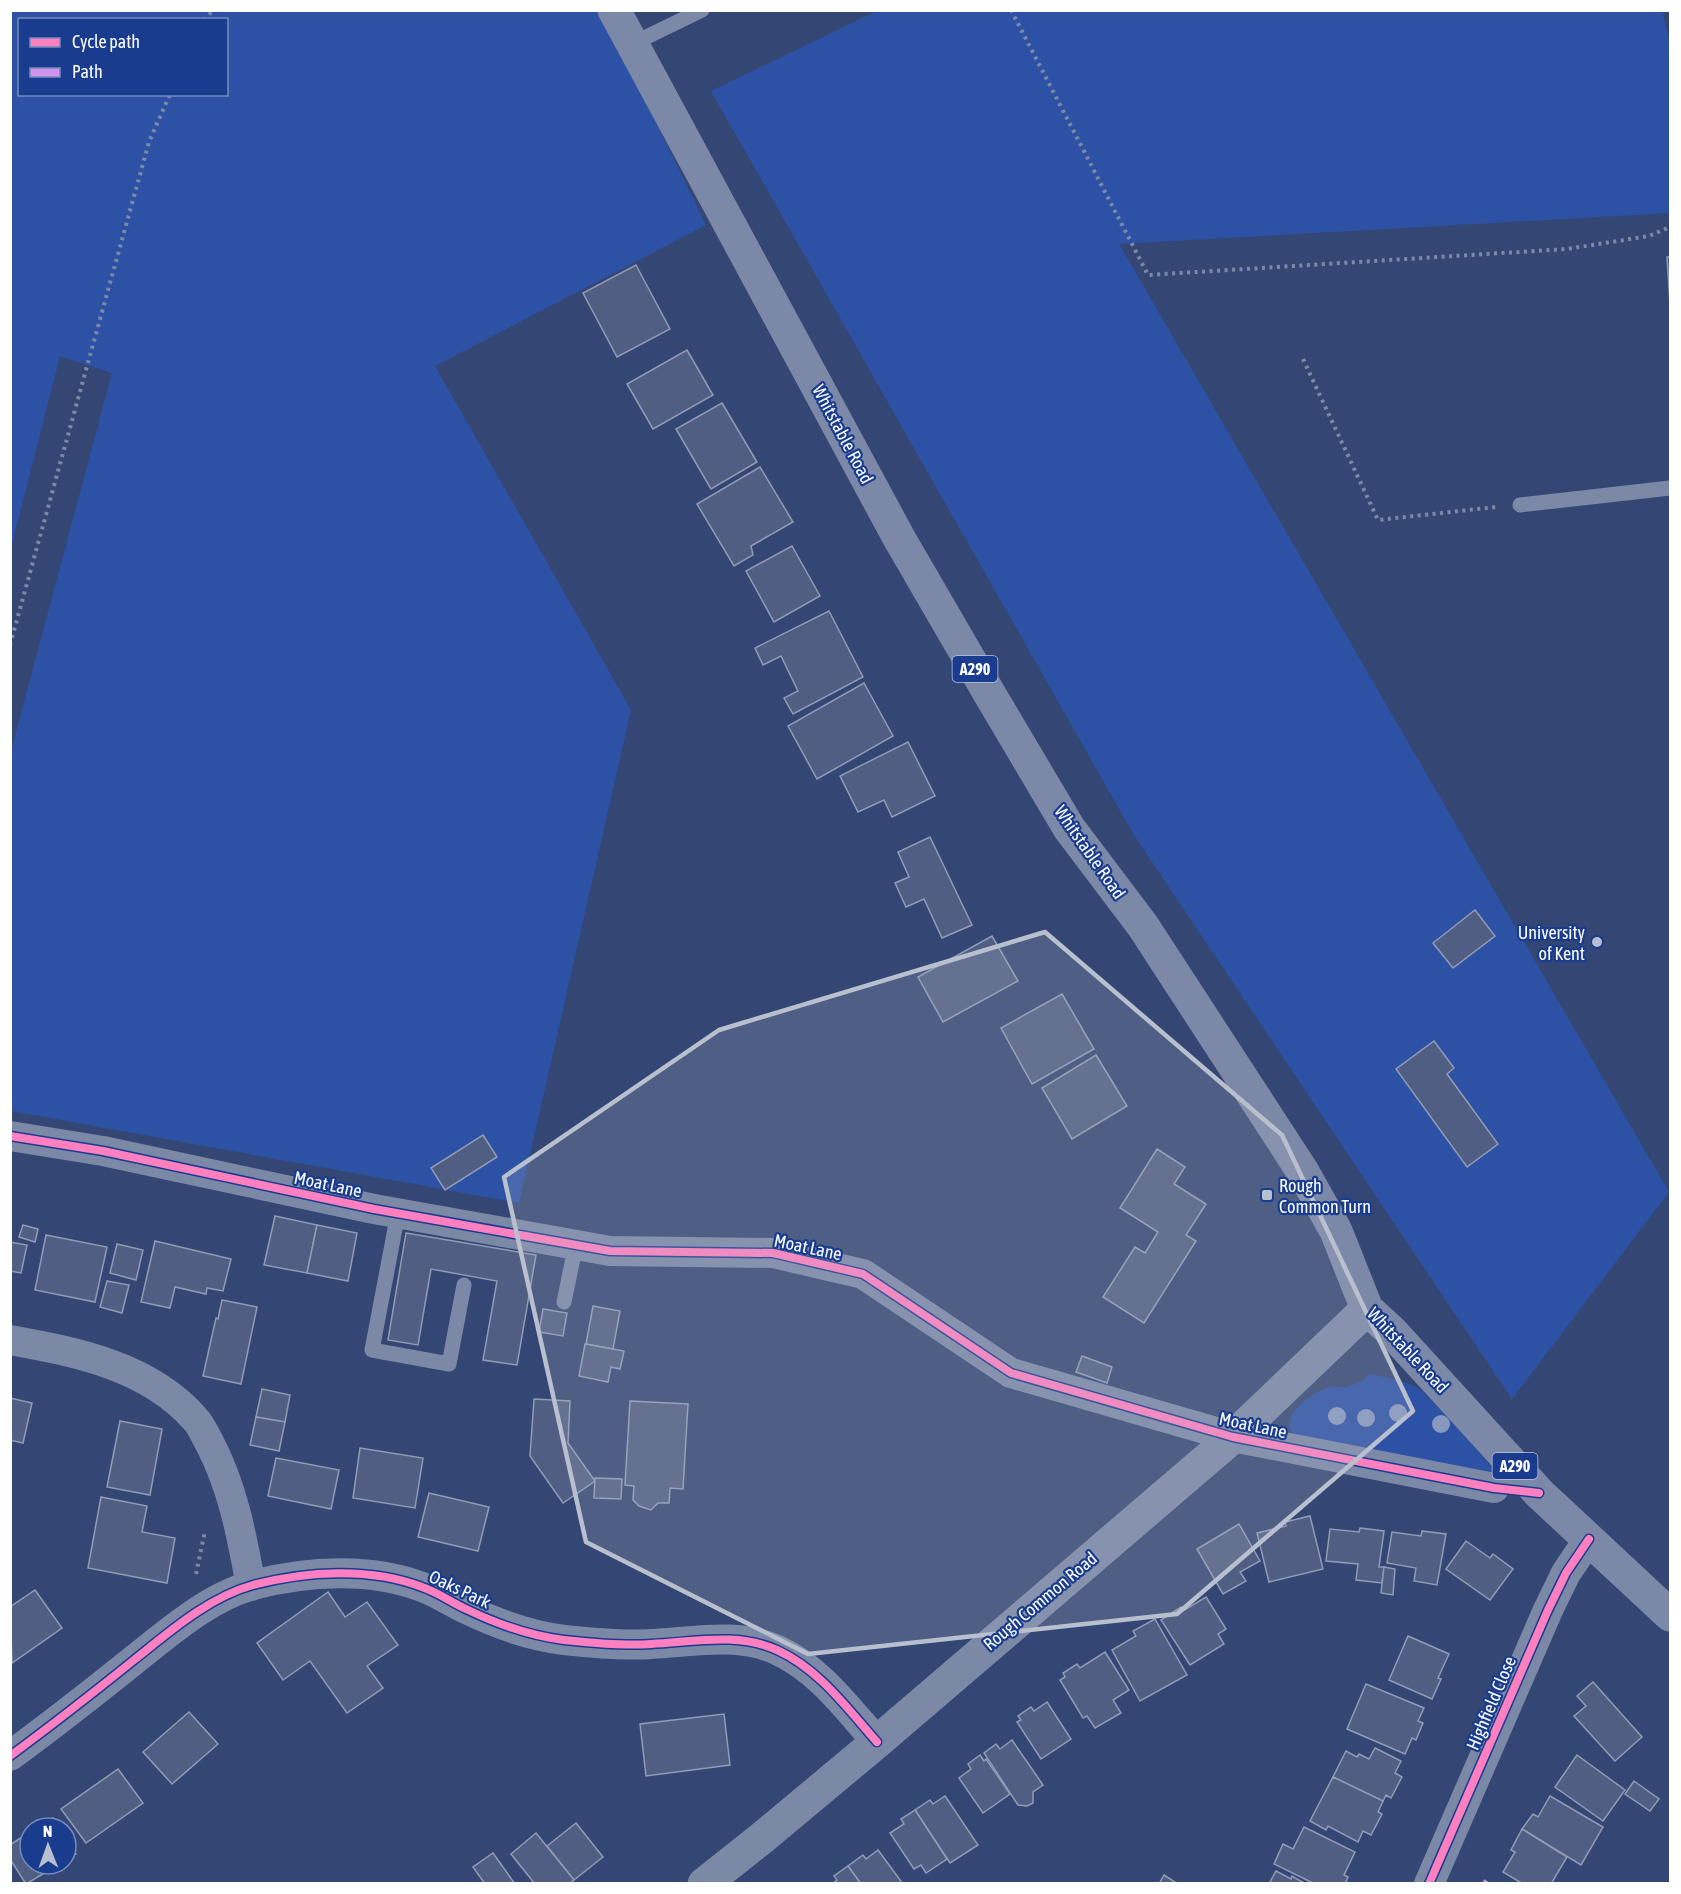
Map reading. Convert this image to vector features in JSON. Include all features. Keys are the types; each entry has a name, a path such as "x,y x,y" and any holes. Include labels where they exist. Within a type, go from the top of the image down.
{"main road":[{"name":"Whitstable Road","path":"614,10 898,538 1069,828 1143,926 1303,1172 1336,1231 1367,1309 1392,1332 1539,1492 1671,1615"}],"street":[{"name":"Moat Lane","path":"10,1136 104,1151 398,1214 610,1251 773,1253 863,1274 1011,1373 1233,1437 1494,1488"},
{"name":"Rough Common Road","path":"704,1884 877,1742 1233,1437 1367,1309"},
{"path":"10,1340 50,1347 108,1362 168,1394 196,1420 215,1454 231,1495 241,1531 251,1586"},
{"name":"Highfield Close","path":"1429,1884 1548,1610 1566,1573 1589,1539"},
{"name":"Oaks Park","path":"10,1756 187,1618 224,1598 251,1586 298,1576 349,1574 383,1576 423,1587 467,1610 562,1640 650,1644 731,1639 755,1642 777,1650 806,1666 834,1693 877,1742"}],"lane":[{"path":"632,44 702,10"},
{"path":"1520,505 1671,488"},
{"path":"398,1214 372,1350 449,1364 464,1285"},
{"path":"564,1302 576,1244"}],"path":[{"path":"1011,10 1148,275 1567,249 1649,236 1671,226"},
{"path":"10,645 149,142 169,96"},
{"path":"1303,359 1378,520 1520,505"},
{"path":"187,1618 205,1528"}],"highlighted area":[{"path":"1045,932 1282,1135 1413,1411 1177,1614 808,1654 586,1542 504,1177 719,1030"}],"shaded area":[{"path":"11,11 602,11 706,225 435,366 631,710 519,1203 11,1111 11,751 112,373 60,356 11,548"},
{"path":"877,11 1662,11 1670,44 1670,213 1119,244 1669,1192 1512,1399 1134,835 711,91","holes":["1475,910 1494,936 1452,968 1433,943","1434,1041 1454,1068 1447,1074 1498,1143 1467,1166 1396,1070"]},
{"path":"1370,1374 1399,1380 1420,1389 1498,1474 1298,1438 1291,1431 1289,1423 1291,1416 1296,1408 1311,1396 1330,1387 1353,1385"}],"building":[{"path":"1667,257 1670,257 1670,303"},
{"path":"636,265 670,329 617,357 583,293"},
{"path":"687,350 713,395 653,429 627,384"},
{"path":"722,403 757,462 711,489 676,429"},
{"path":"760,467 793,522 751,546 753,555 734,566 697,504"},
{"path":"792,546 820,596 774,622 746,571"},
{"path":"829,611 863,677 793,714 784,698 798,691 781,656 763,665 755,648"},
{"path":"864,683 893,736 817,779 788,726"},
{"path":"908,742 935,796 892,817 884,800 858,812 840,776"},
{"path":"930,837 972,925 942,938 924,899 906,907 895,883 909,877 898,852"},
{"path":"1475,910 1495,936 1453,968 1433,943"},
{"path":"992,936 1018,981 943,1022 918,977"},
{"path":"1062,994 1094,1049 1032,1084 1001,1028"},
{"path":"1434,1041 1454,1068 1447,1074 1498,1144 1467,1167 1396,1069"},
{"path":"1096,1055 1127,1106 1072,1139 1042,1088"},
{"path":"483,1135 497,1157 445,1190 431,1168"},
{"path":"1157,1149 1185,1167 1174,1184 1206,1204 1186,1235 1196,1241 1144,1323 1103,1297 1135,1247 1145,1253 1158,1232 1120,1208"},
{"path":"275,1216 317,1225 307,1273 264,1265"},
{"path":"23,1225 38,1229 35,1242 19,1237"},
{"path":"317,1225 357,1233 348,1281 307,1273"},
{"path":"406,1233 536,1255 517,1365 483,1360 497,1281 431,1269 418,1345 388,1340"},
{"path":"46,1235 107,1247 95,1302 35,1290"},
{"path":"155,1241 231,1259 223,1291 207,1288 206,1294 175,1287 170,1308 141,1302"},
{"path":"10,1242 27,1245 21,1273 10,1271"},
{"path":"117,1244 143,1250 136,1280 110,1273"},
{"path":"107,1281 129,1285 122,1313 100,1307"},
{"path":"222,1300 257,1307 241,1384 203,1376"},
{"path":"593,1306 620,1311 613,1349 586,1344"},
{"path":"543,1309 567,1313 563,1336 539,1332"},
{"path":"585,1344 624,1351 620,1369 611,1367 608,1382 579,1376"},
{"path":"1082,1356 1112,1367 1107,1383 1076,1372"},
{"path":"262,1389 290,1395 285,1422 256,1417"},
{"path":"10,1398 32,1403 23,1443 10,1440"},
{"path":"534,1399 570,1401 568,1443 595,1481 563,1503 530,1456"},
{"path":"630,1401 688,1404 683,1489 670,1488 669,1503 658,1503 651,1510 639,1506 633,1500 634,1486 625,1485"},
{"path":"256,1417 285,1422 279,1451 250,1445"},
{"path":"120,1421 162,1429 150,1495 107,1487"},
{"path":"360,1448 423,1458 415,1508 353,1498"},
{"path":"276,1458 339,1470 331,1509 268,1496"},
{"path":"595,1478 622,1479 621,1499 594,1498"},
{"path":"429,1493 489,1507 478,1551 418,1537"},
{"path":"101,1497 147,1506 142,1532 175,1538 167,1583 88,1568"},
{"path":"1310,1516 1323,1569 1269,1582 1257,1533 1286,1526 1285,1522"},
{"path":"1239,1524 1260,1561 1240,1572 1246,1581 1223,1594 1197,1549"},
{"path":"1360,1528 1384,1531 1379,1567 1384,1567 1382,1583 1356,1580 1358,1564 1326,1561 1330,1529 1359,1532"},
{"path":"1422,1531 1446,1534 1437,1585 1414,1581 1416,1568 1387,1563 1392,1532 1421,1536"},
{"path":"1466,1541 1490,1558 1493,1554 1513,1569 1490,1600 1446,1569"},
{"path":"1384,1567 1395,1569 1393,1595 1381,1593"},
{"path":"35,1590 62,1628 12,1663 10,1607"},
{"path":"328,1592 345,1617 367,1602 398,1645 367,1666 383,1688 347,1713 310,1661 283,1680 257,1643"},
{"path":"1206,1597 1226,1629 1218,1634 1224,1644 1190,1665 1161,1620 1181,1607 1183,1611"},
{"path":"1155,1619 1187,1675 1140,1701 1112,1650 1136,1636 1133,1631"},
{"path":"1408,1636 1449,1654 1438,1678 1441,1679 1432,1699 1389,1680"},
{"path":"1105,1652 1129,1690 1113,1700 1121,1713 1095,1728 1087,1716 1083,1718 1060,1680 1065,1677 1063,1673 1077,1664 1080,1668"},
{"path":"1593,1682 1642,1737 1615,1761 1574,1716 1586,1706 1577,1696"},
{"path":"1366,1684 1424,1708 1418,1721 1423,1723 1416,1740 1412,1738 1405,1754 1347,1729"},
{"path":"1047,1702 1071,1739 1041,1759 1017,1722 1021,1720 1018,1716 1031,1707 1034,1711"},
{"path":"189,1712 218,1744 172,1784 143,1752"},
{"path":"724,1714 730,1765 646,1776 640,1724"},
{"path":"1012,1740 1043,1785 1033,1792 1033,1803 1027,1806 1018,1805 984,1753 996,1744 1000,1749"},
{"path":"1375,1748 1401,1761 1395,1773 1402,1777 1391,1798 1386,1795 1383,1801 1333,1777 1346,1751 1357,1757 1359,1754 1369,1759"},
{"path":"980,1755 984,1761 986,1759 1010,1794 983,1813 959,1778 971,1769 968,1764"},
{"path":"1577,1755 1625,1790 1603,1821 1555,1787"},
{"path":"118,1769 143,1803 86,1843 78,1832 78,1816 66,1816 61,1809"},
{"path":"1333,1777 1383,1801 1378,1812 1382,1814 1371,1835 1363,1831 1358,1842 1328,1826 1326,1830 1310,1821"},
{"path":"1634,1781 1659,1799 1650,1811 1625,1794"},
{"path":"945,1796 978,1845 950,1863 915,1810 930,1800 933,1804"},
{"path":"1550,1796 1603,1827 1581,1865 1522,1829 1533,1814 1538,1817"},
{"path":"915,1810 947,1859 926,1873 921,1865 914,1869 890,1833 904,1824 901,1819"},
{"path":"576,1823 603,1857 574,1880 547,1846"},
{"path":"1304,1827 1355,1852 1344,1875 1348,1877 1345,1884 1315,1884 1274,1864 1283,1844 1293,1849"},
{"path":"1522,1829 1567,1857 1551,1884 1523,1884 1503,1872 1515,1852 1511,1850"},
{"path":"536,1833 574,1880 569,1884 535,1884 511,1854"},
{"path":"18,1840 18,1872 10,1859 10,1845"},
{"path":"878,1850 903,1884 861,1884 848,1866 863,1855 866,1859"},
{"path":"493,1853 515,1884 485,1884 473,1867"},
{"path":"848,1866 861,1884 832,1884 837,1880 834,1876"},
{"path":"1276,1871 1291,1879 1292,1876 1306,1884 1269,1884"},
{"path":"1164,1875 1178,1884 1159,1884"},
{"path":"21,1876 40,1876 26,1884"}],"cycle path":[{"path":"10,1136 103,1151 374,1209 610,1251 773,1253 863,1274 1011,1373 1233,1437 1494,1488 1539,1493"},
{"path":"1429,1884 1548,1610 1566,1573 1589,1539"},
{"path":"10,1756 175,1627 221,1598 253,1585 274,1580 338,1573 381,1576 402,1581 428,1589 501,1624 552,1638 619,1644 715,1640 762,1644 792,1658 819,1678 877,1742"}],"place":[{"name":"University of Kent","path":"1597,942"},
{"name":"Rough Common Turn","path":"1267,1195"}]}
